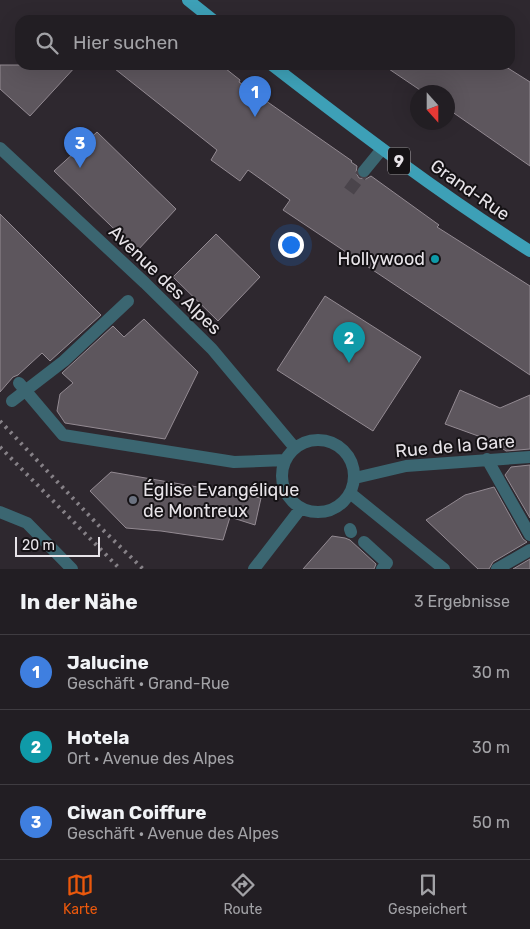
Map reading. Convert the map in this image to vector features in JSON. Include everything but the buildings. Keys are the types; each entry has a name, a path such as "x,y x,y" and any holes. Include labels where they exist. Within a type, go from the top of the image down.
{"main road":[{"path":"188,0 207,15"},
{"name":"Grand-Rue","path":"279,70 382,149 475,216 530,251"}],"street":[{"name":"Avenue des Alpes","path":"0,148 145,283 212,349 295,448"},
{"path":"364,171 382,149"},
{"path":"12,402 22,388 64,361 128,301"},
{"path":"22,388 63,435 234,462 286,460"},
{"path":"317,439 329,441 340,447 349,456 354,467 355,478 350,493 344,502 334,508 318,512 301,508 292,501 286,492 282,470 286,460 295,448 305,442 317,439"},
{"name":"Rue de la Gare","path":"355,478 406,466 530,457"},
{"path":"487,459 530,535"},
{"path":"350,493 444,569"},
{"path":"254,569 301,508"},
{"path":"0,512 27,523 72,569"},
{"path":"364,542 387,563 382,569"},
{"path":"497,569 530,550"}],"tunnel":[{"path":"349,191 364,171"}],"railway":[{"path":"0,421 100,527 143,569"},
{"path":"0,447 120,569"}],"place":[{"name":"Jalucine","path":"255,117"},
{"name":"Ciwan Coiffure","path":"80,168"},
{"name":"Hollywood","path":"435,259"},
{"name":"Hotela","path":"349,363"},
{"name":"Église Evangélique de Montreux","path":"133,500"}]}
